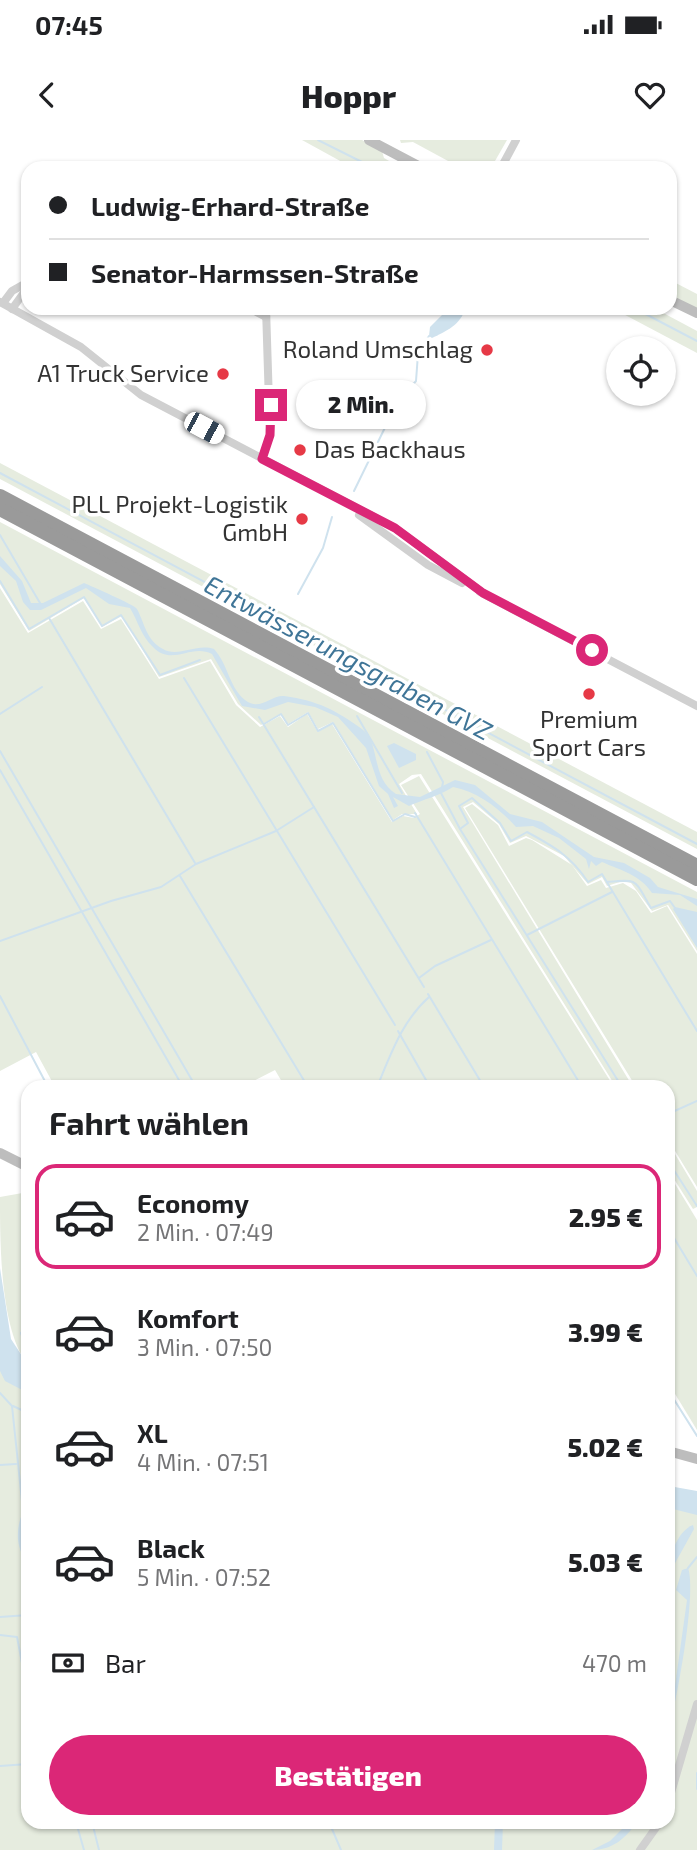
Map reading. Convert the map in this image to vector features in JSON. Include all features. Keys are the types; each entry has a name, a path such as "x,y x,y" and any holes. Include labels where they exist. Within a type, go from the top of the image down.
{"highway":[{"path":"0,496 697,866"},
{"path":"0,509 697,879"}],"street":[{"path":"369,140 409,161"},
{"path":"504,161 516,140"},
{"path":"399,156 412,161"},
{"path":"21,287 12,291 1,303 21,314"},
{"path":"12,309 21,295"},
{"path":"677,303 697,313"},
{"path":"23,315 81,347 141,395 408,537 483,593 697,706"},
{"path":"262,459 270,435 266,315"},
{"path":"0,1153 21,1164"},
{"path":"675,1453 697,1459"},
{"path":"675,1778 697,1704"},
{"path":"640,1850 655,1829"}],"shaded area":[{"path":"302,140 362,140 382,151 384,158 389,161 340,161"},
{"path":"400,140 507,140 495,161 448,161 413,142 401,143"},
{"path":"677,284 697,294 697,309 677,299"},
{"path":"625,315 667,315 697,331 697,353 676,342 676,336 665,336"},
{"path":"0,463 697,832 697,849 0,479"},
{"path":"0,522 697,892 697,951 668,905 652,911 631,883 623,881 607,886 602,877 588,884 564,856 526,836 510,843 499,824 473,802 463,807 629,1080 612,1080 421,774 412,775 399,784 417,814 402,814 393,820 333,722 318,729 308,712 288,724 281,714 261,725 238,704 211,659 159,677 122,616 102,627 84,598 29,631 0,584"},
{"path":"0,588 28,633 83,601 101,629 121,619 159,679 210,661 236,705 260,727 280,716 288,727 307,714 318,732 332,724 392,822 403,816 414,818 420,814 401,785 419,776 610,1080 281,1080 275,1070 256,1080 51,1080 36,1052 0,1071"},
{"path":"472,804 498,825 509,846 526,838 572,865 587,886 601,880 606,888 623,883 636,891 651,913 667,906 697,954 697,1187 675,1151 675,1080 632,1080 465,808"},
{"path":"675,1154 697,1191 697,1207 693,1209 675,1180"},
{"path":"675,1184 697,1220 697,1430 675,1394"},
{"path":"21,1193 21,1353 7,1309 1,1261 0,1197"},
{"path":"0,1307 6,1341 21,1364 21,1829 675,1829 675,1494 697,1500 697,1850 0,1850"}],"water":[{"path":"442,315 462,315 457,323 432,338 429,336 430,327"},
{"path":"0,556 22,581 31,603 43,603 84,583 137,609 149,636 163,649 175,652 214,649 235,689 250,703 260,704 284,696 326,707 343,717 368,735 382,779 396,794 420,797 455,780 475,785 510,814 542,822 594,857 624,863 650,878 658,887 697,899 697,906 680,895 652,893 636,877 602,862 596,866 591,861 589,869 586,859 559,838 533,826 516,827 488,802 462,789 453,787 409,806 393,797 398,806 394,808 388,794 379,786 366,748 338,717 315,707 288,702 265,710 242,706 212,654 204,651 174,655 160,653 145,638 130,608 109,604 86,588 41,610 30,610 23,602 16,581 0,566"},
{"path":"394,743 416,754 416,760 399,768 387,746"},
{"path":"675,907 697,912 697,948 673,909"},
{"path":"0,1268 11,1339 21,1354 21,1389 5,1381 0,1371"},
{"path":"675,1487 697,1491 697,1515 675,1510"},
{"path":"21,1518 21,1552 18,1539"},
{"path":"693,1525 694,1529 675,1563 675,1546 687,1528"},
{"path":"688,1568 690,1599 675,1700 687,1600 676,1590 682,1570"},
{"path":"495,1829 503,1829 502,1850 494,1850"},
{"path":"622,1829 632,1829 618,1842 606,1848 592,1850 610,1841"}],"waterway":[{"name":"Entwässerungsgraben GVZ","path":"318,140 360,161"},
{"name":"Entwässerungsgraben GVZ","path":"647,315 697,341"},
{"path":"354,491 397,403 416,381 418,354 429,336"},
{"name":"Entwässerungsgraben GVZ","path":"0,473 697,844"},
{"path":"298,594 323,548 332,517"},
{"path":"0,535 40,603"},
{"path":"0,581 29,629 84,597 102,626 121,615 160,675 200,660"},
{"path":"49,618 195,863"},
{"path":"184,678 395,1025"},
{"path":"0,714 42,687"},
{"path":"264,724 281,714 288,725 308,713 318,731 333,723 393,821 405,814 415,817"},
{"path":"357,716 402,793"},
{"path":"259,717 424,987"},
{"path":"0,751 192,1080"},
{"path":"427,752 443,782 442,788"},
{"path":"0,770 179,1080"},
{"path":"441,793 460,829 618,1080"},
{"path":"460,829 468,823 459,806 472,798 500,823 511,841 527,832 561,852 588,882 602,874 697,1031"},
{"path":"0,941 111,901 161,887 196,864 276,831 314,807"},
{"path":"415,813 578,1080"},
{"path":"180,876 304,1080"},
{"path":"607,882 631,881 638,886 651,908 670,901 675,908"},
{"path":"527,935 612,892"},
{"path":"419,978 435,966 491,940"},
{"path":"428,994 480,1080"},
{"path":"0,996 44,1080"},
{"path":"380,1080 404,1027 429,997"},
{"path":"398,1031 426,1080"},
{"path":"675,1111 697,1101"},
{"path":"675,1172 697,1206"},
{"path":"675,1240 697,1276"},
{"path":"0,1393 12,1406 21,1492"},
{"path":"675,1401 697,1436"},
{"path":"13,1406 21,1410"},
{"path":"0,1465 16,1464"},
{"path":"688,1568 697,1557"},
{"path":"0,1617 21,1616"},
{"path":"0,1635 17,1637 21,1658"},
{"path":"0,1766 21,1764"},
{"path":"697,1773 697,1789"},
{"path":"78,1829 84,1850"},
{"path":"94,1829 99,1850"},
{"path":"332,1829 341,1850"}],"place":[{"name":"Roland Umschlag","path":"487,350"},
{"name":"A1 Truck Service","path":"223,374"},
{"name":"Das Backhaus","path":"300,450"},
{"name":"PLL Projekt-Logistik GmbH","path":"302,519"},
{"name":"Premium Sport Cars","path":"589,694"}],"route":[{"path":"271,405 270,435 262,459 395,528 483,593 592,650"}]}
